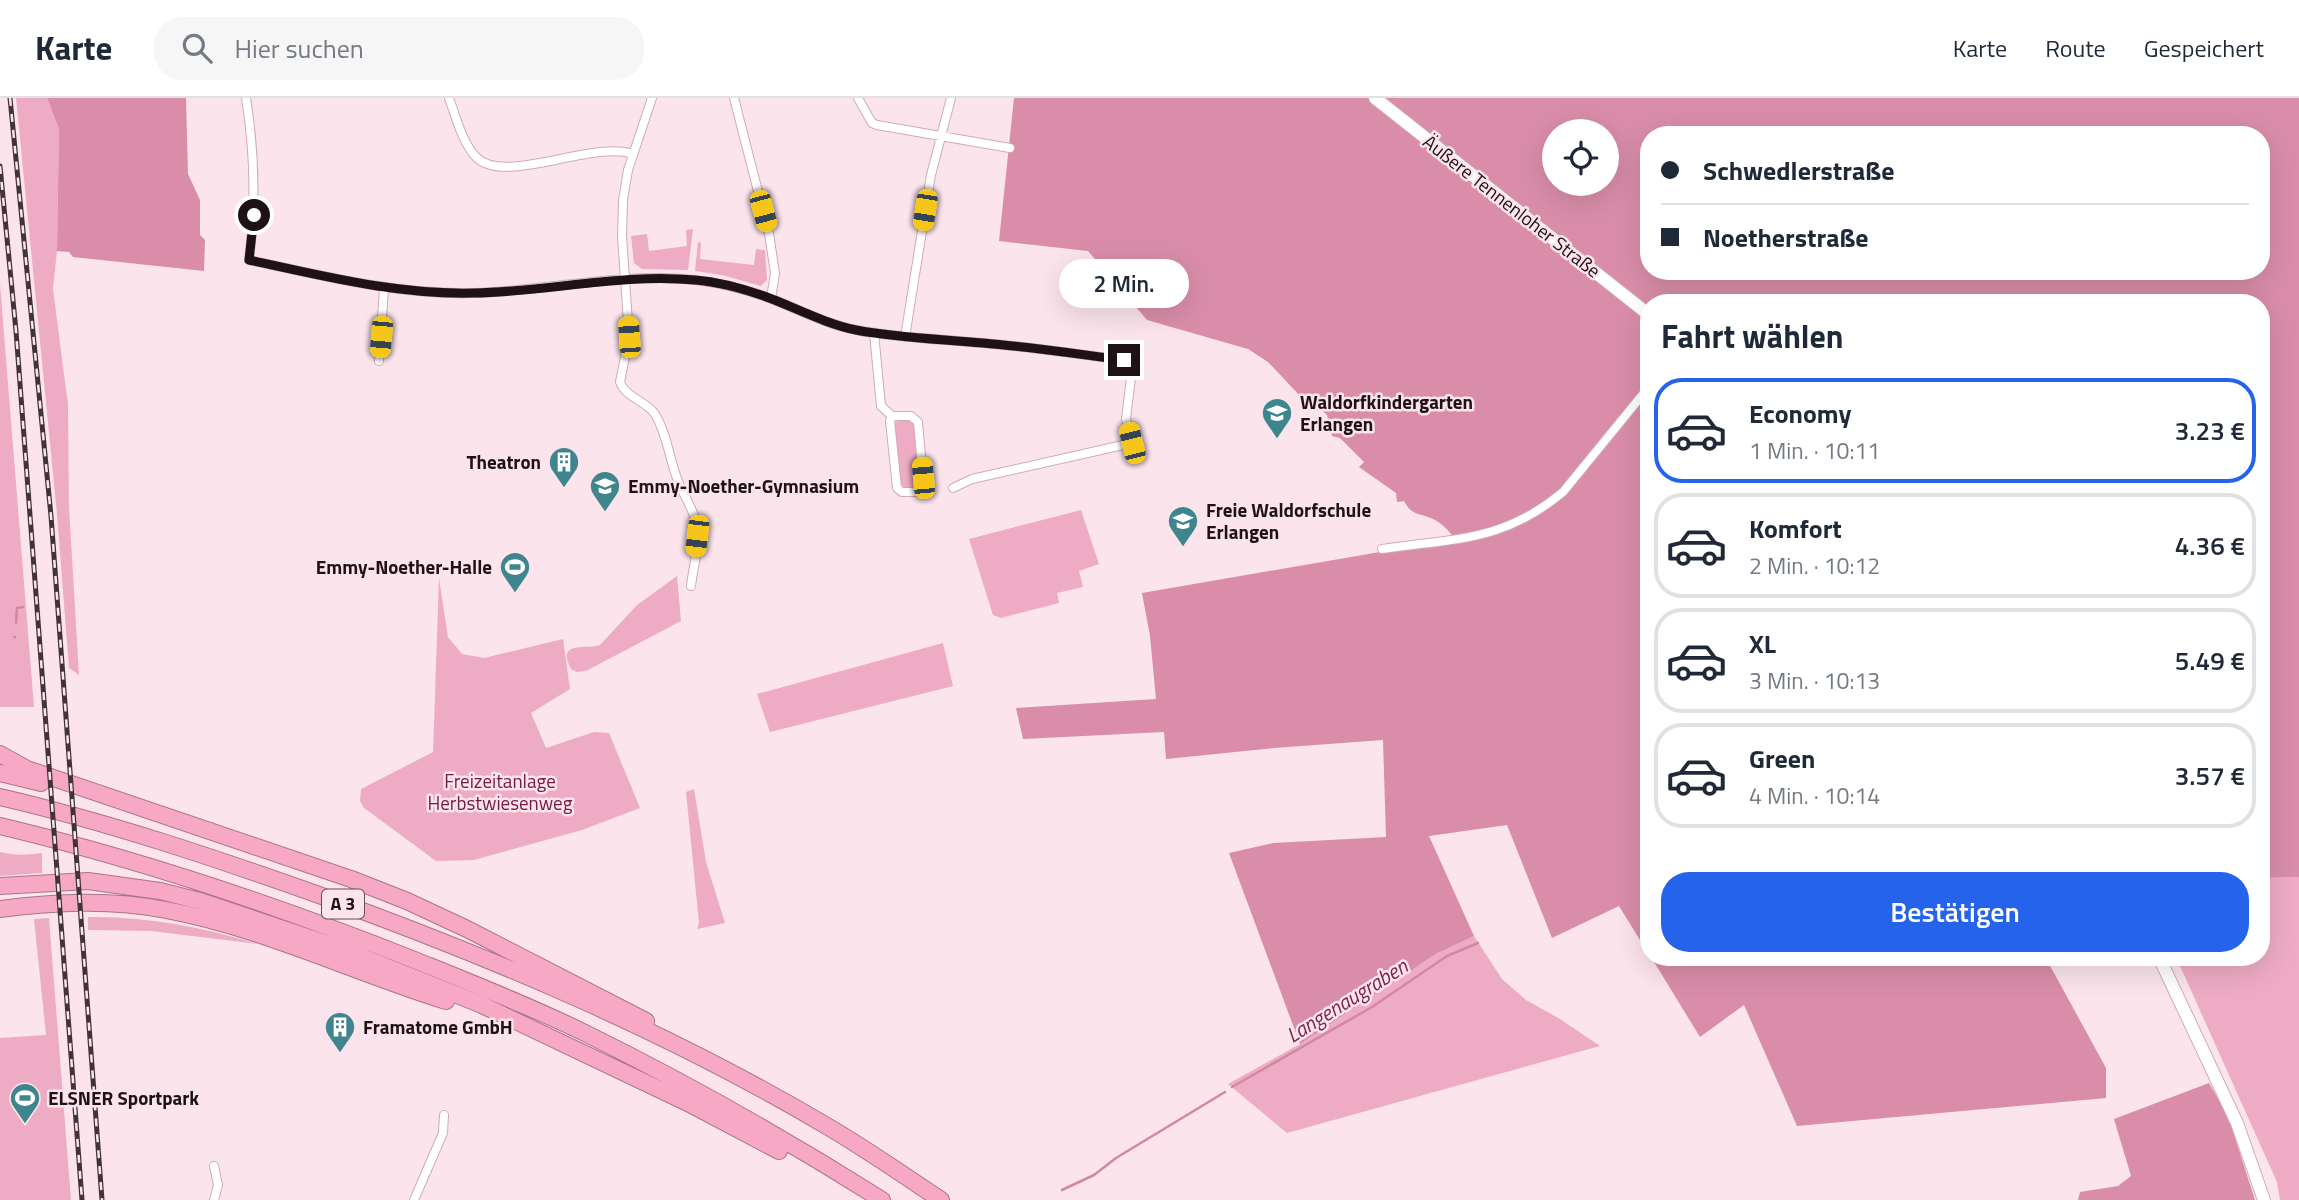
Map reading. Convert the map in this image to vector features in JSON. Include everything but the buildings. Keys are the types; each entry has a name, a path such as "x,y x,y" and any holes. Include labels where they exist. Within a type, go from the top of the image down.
{"highway":[{"path":"0,754 27,769 351,879 407,901 641,1016 674,1043"},
{"path":"0,773 132,805"},
{"name":"A 3","path":"0,797 160,841 468,950 674,1043 826,1125 941,1200"},
{"name":"A 3","path":"0,826 122,857 211,885 374,944 471,983 586,1034 632,1058 758,1125 882,1200"},
{"path":"0,886 88,881 160,891 200,901 337,947 482,1005 551,1037 764,1141 867,1200"},
{"path":"0,909 96,902 164,909 209,919 551,1037"}],"street":[{"path":"246,98 254,168 254,215 249,260 384,289 439,293 475,293 625,279 696,280 771,298 836,325 874,333 1124,360 1132,369 1126,419 1132,443 972,480 953,488"},
{"path":"449,98 469,149 490,166 519,166 612,151 633,154"},
{"path":"652,98 625,183 622,212 629,342 621,370 621,385 645,404 657,418 673,457 678,481 694,518 697,536 691,586"},
{"path":"734,98 769,234 775,273 771,298"},
{"path":"858,98 872,123 877,125 1010,148"},
{"path":"905,337 931,174 951,98"},
{"name":"Äußere Tennenloher Straße","path":"1375,98 1640,308"},
{"path":"379,361 384,289"},
{"path":"874,333 881,407 892,416 911,416 918,422 923,485 916,492 902,492 897,488 890,421 892,416"},
{"path":"1382,549 1475,537 1516,524 1563,492 1640,398"},
{"path":"2163,966 2237,1123 2264,1200"},
{"path":"414,1200 443,1133 444,1115"},
{"path":"214,1166 218,1185 214,1200"}],"green space":[{"path":"16,98 47,98 59,129 57,251 53,289 68,405 69,507 79,675 69,668 57,514"},
{"path":"693,229 688,270 642,269 634,263 631,236 647,234 649,251 687,246 686,230"},
{"path":"698,242 701,243 700,259 754,265 756,249 765,250 767,280 761,286 695,271"},
{"path":"0,284 34,707 0,707"},
{"path":"902,419 912,420 916,424 921,478 916,487 906,490 899,481 894,423"},
{"path":"1081,510 1099,564 1079,571 1083,587 1057,593 1059,603 1001,618 993,615 969,539"},
{"path":"677,576 681,621 586,671 577,672 571,669 567,660 570,650 600,645 637,605"},
{"name":"Freizeitanlage Herbstwiesenweg","path":"439,578 448,637 462,654 484,658 563,639 570,689 531,713 546,748 594,732 609,733 640,808 582,830 474,860 436,861 364,808 360,801 361,789 433,752"},
{"path":"943,643 953,686 770,732 757,694"},
{"path":"694,789 706,862 725,923 697,929 699,923 686,792"},
{"path":"0,852 22,855 42,853 42,873 0,876"},
{"path":"2299,877 2299,1200 2280,1200 2277,1182 2180,966 2270,966 2270,878"},
{"path":"88,917 131,918 174,924 258,944 151,931 88,930"},
{"name":"ELSNER Sportpark","path":"49,918 71,1200 0,1200 0,1038 46,1035 34,919"},
{"path":"1474,936 1502,979 1526,1000 1600,1046 1287,1133 1228,1084 1300,1044 1436,954"}],"shaded area":[{"path":"47,98 186,98 188,174 200,200 200,235 205,240 204,271 73,257 69,252 57,251 59,129"},
{"path":"1014,98 2299,98 2299,877 2270,878 2270,294 1640,294 1640,940 1619,906 1552,938 1507,825 1429,836 1474,936 1436,954 1300,1044 1229,853 1273,843 1386,837 1383,740 1166,759 1164,732 1023,739 1016,708 1156,699 1150,636 1142,593 1455,539 1436,521 1413,512 1404,501 1397,502 1396,493 1359,467 1364,462 1340,438 1332,436 1327,415 1315,403 1302,398 1268,362 1248,349 1147,320 1088,251 999,241"},
{"path":"1657,966 2050,966 2106,1068 2106,1098 1797,1126 1744,1005 1700,1037"},
{"path":"2209,1083 2228,1116 2255,1200 2078,1200 2080,1192 2118,1186 2131,1176 2114,1119"}],"waterway":[{"path":"16,623 17,608 23,607"},
{"name":"Langenaugraben","path":"1232,1087 1372,1007 1447,956 1478,943"},
{"name":"Langenaugraben","path":"1062,1190 1094,1175 1116,1158 1225,1092"}],"railway":[{"path":"10,98 51,516 102,1200"},
{"path":"0,166 16,331 82,1200"}],"place":[{"name":"Waldorfkindergarten Erlangen","path":"1277,440"},
{"name":"Theatron","path":"564,489"},
{"name":"Emmy-Noether-Gymnasium","path":"605,513"},
{"name":"Freie Waldorfschule Erlangen","path":"1183,548"},
{"name":"Emmy-Noether-Halle","path":"515,594"},
{"name":"Framatome GmbH","path":"340,1054"},
{"name":"ELSNER Sportpark","path":"25,1125"}],"route":[{"path":"254,215 249,260 384,289 475,293 647,278 696,280 771,298 836,325 857,330 1124,360"}]}
